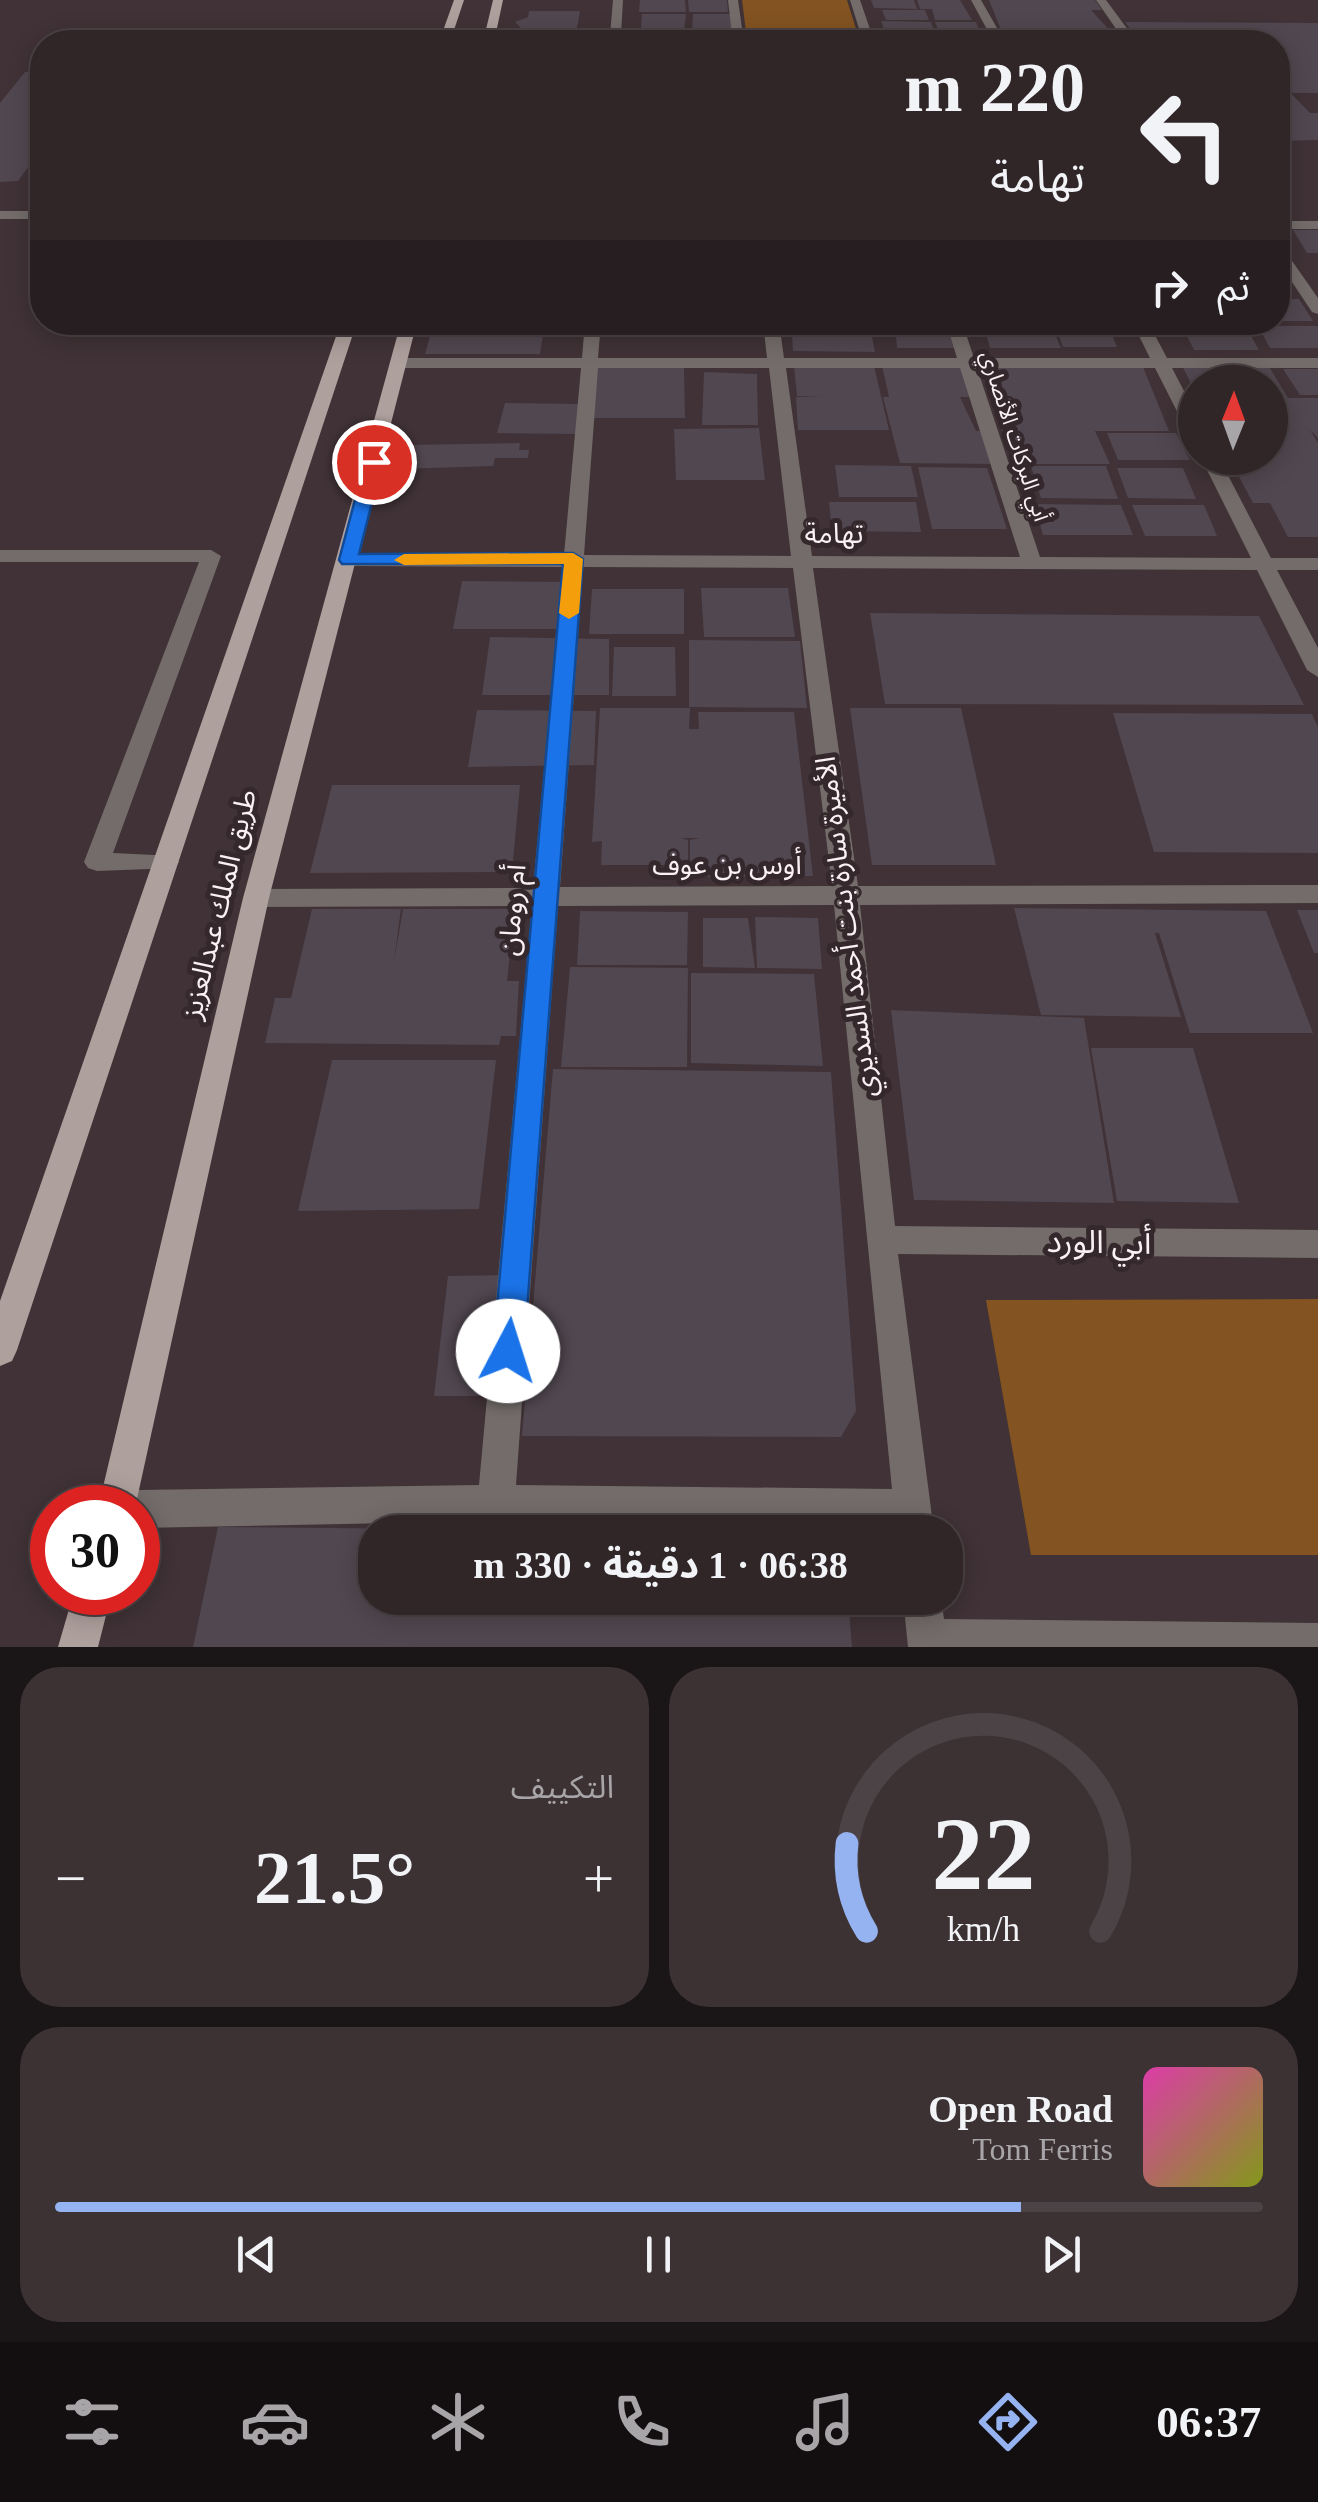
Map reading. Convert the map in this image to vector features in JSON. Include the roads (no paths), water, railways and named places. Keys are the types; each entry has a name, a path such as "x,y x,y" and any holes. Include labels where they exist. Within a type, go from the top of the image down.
{"main road":[{"path":"448,30 459,0"},
{"path":"491,30 498,0"},
{"name":"طريق الملك عبدالعزيز","path":"0,1350 345,335"},
{"name":"طريق الملك عبدالعزيز","path":"121,1485 256,898 406,335"},
{"path":"78,1647 87,1615"}],"street":[{"path":"616,30 618,0"},
{"path":"733,0 737,30"},
{"path":"855,0 865,30"},
{"path":"976,0 992,30"},
{"path":"1101,0 1122,30"},
{"path":"0,200 30,206"},
{"path":"0,215 30,209"},
{"path":"1290,225 1318,226"},
{"path":"1290,268 1318,309"},
{"name":"أم رومان","path":"496,1502 591,335"},
{"name":"الأميرة سارة بنت أحمد السديري","path":"773,335 846,896 912,1515"},
{"name":"أبي البركات الأنصاري","path":"958,335 1032,563"},
{"path":"1146,335 1178,396"},
{"path":"399,362 1318,363"},
{"path":"1219,475 1318,670"},
{"path":"0,556 211,556 96,862 166,862"},
{"name":"تهامة","path":"348,560 1318,564"},
{"name":"أوس بن عوف","path":"256,898 1318,894"},
{"name":"أبي الورد","path":"880,1240 1318,1244"},
{"path":"160,1509 496,1502 797,1515"},
{"path":"924,1615 927,1642 1318,1644"}]}
